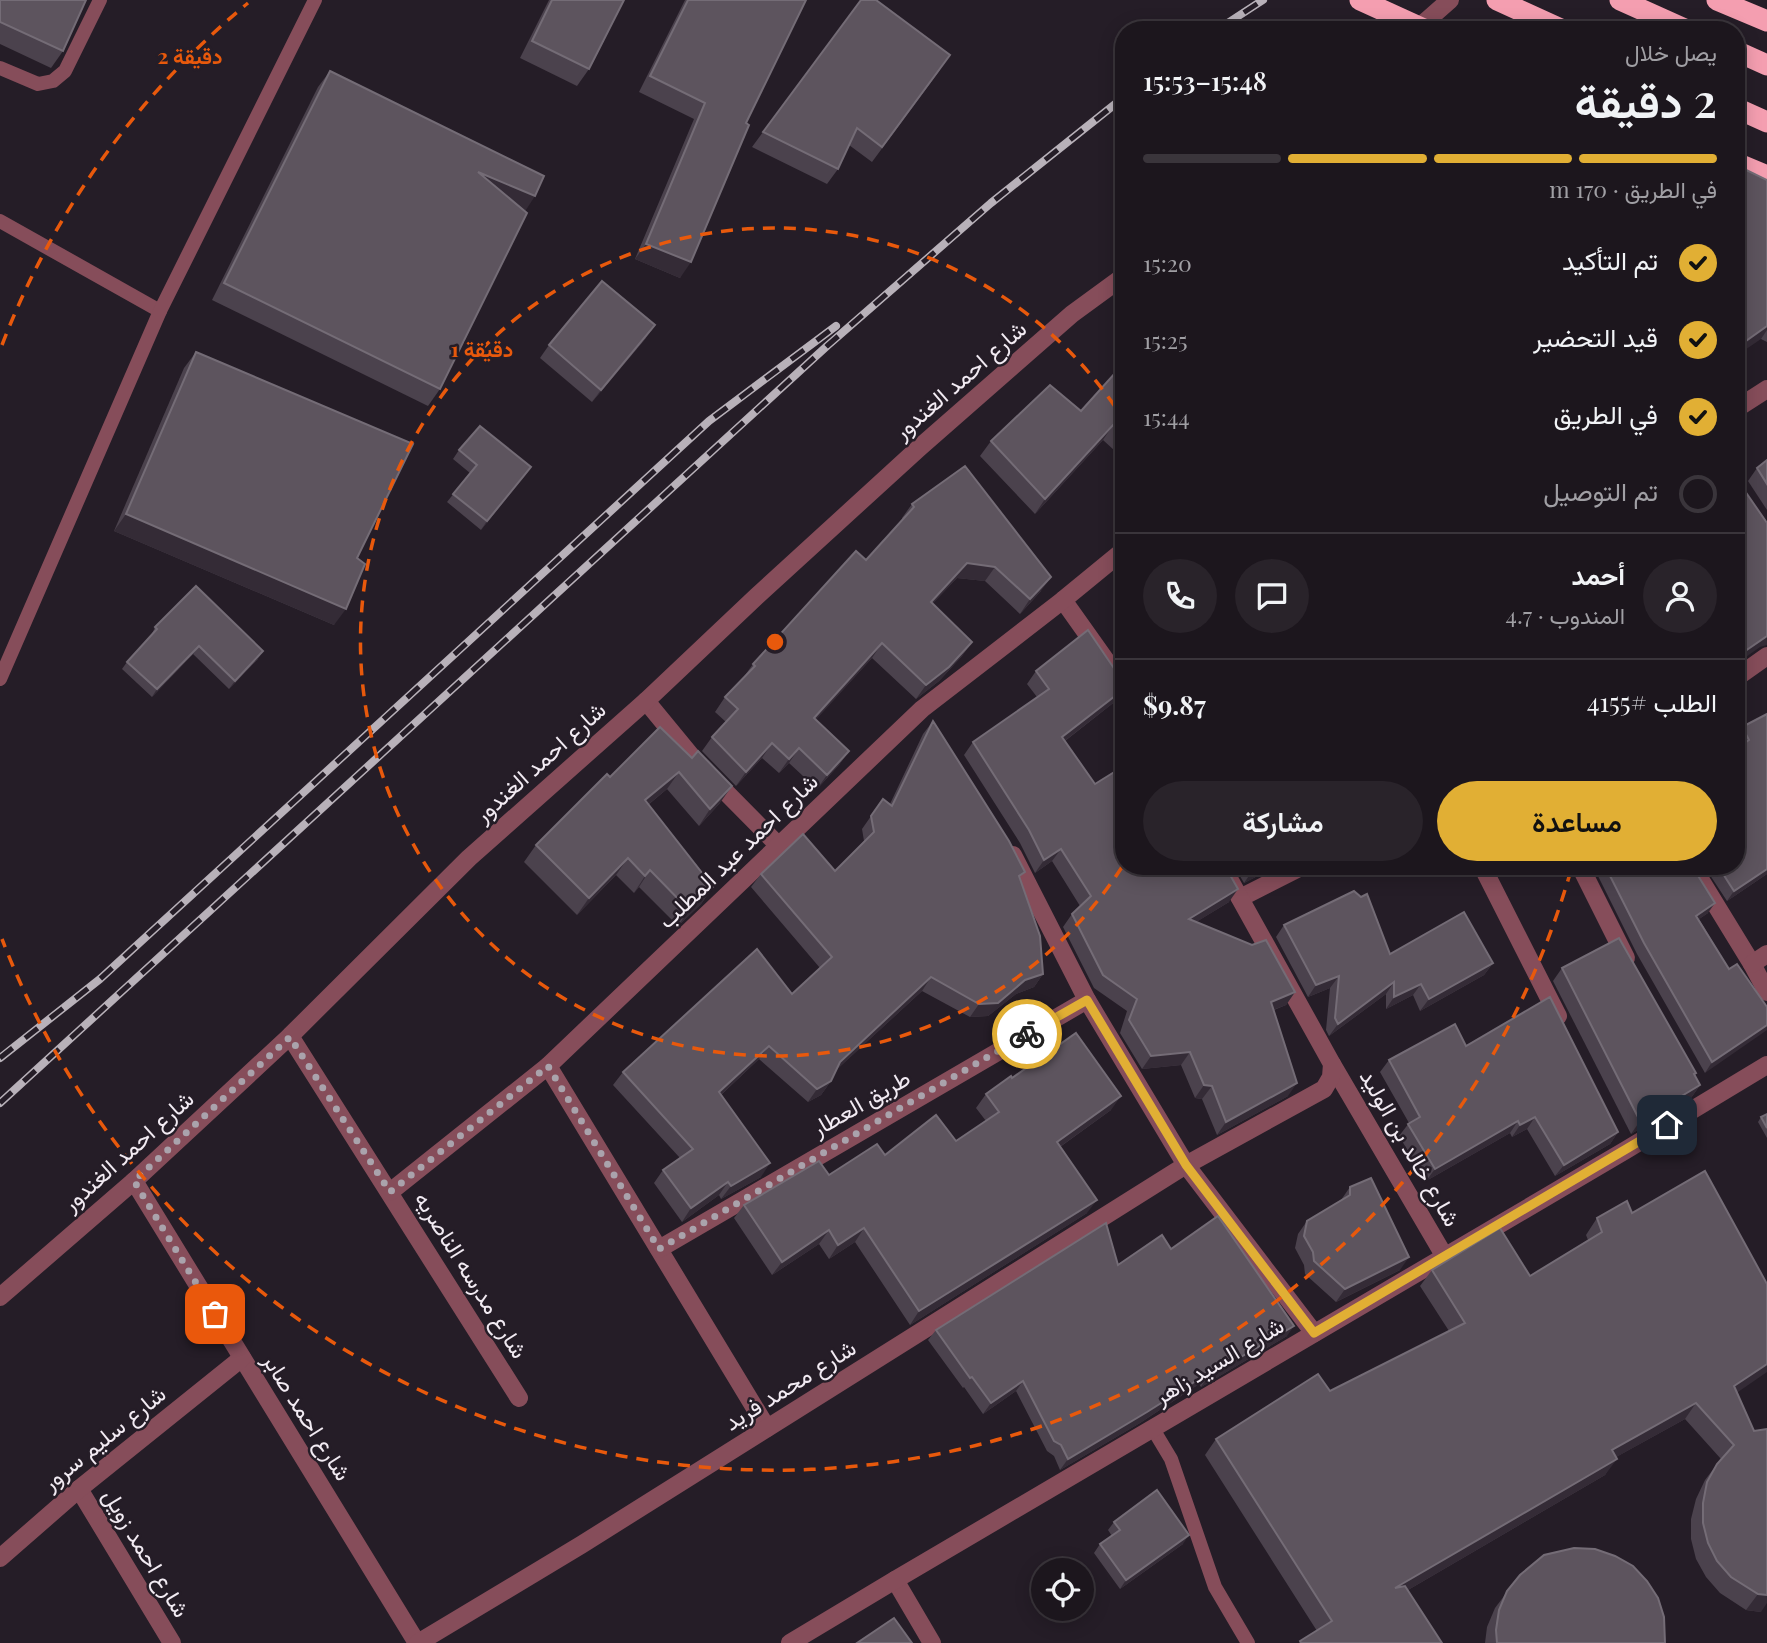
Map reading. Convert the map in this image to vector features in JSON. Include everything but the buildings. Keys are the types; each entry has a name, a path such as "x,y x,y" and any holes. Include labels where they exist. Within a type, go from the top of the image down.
{"highway":[{"path":"1360,0 1403,21"},
{"path":"1497,0 1543,21"},
{"path":"1620,0 1667,21"},
{"path":"1717,0 1767,21"},
{"path":"1745,55 1767,65"},
{"path":"1745,112 1767,122"},
{"path":"1745,167 1767,176"}],"street":[{"path":"1428,21 1450,0"},
{"name":"شارع احمد الغندور","path":"0,1297 134,1181 290,1037 469,858 646,701 919,448 1072,314 1115,283"},
{"path":"1745,403 1767,389"},
{"name":"شارع احمد عبد المطلب","path":"390,1192 548,1066 779,846 926,715 1115,557"},
{"path":"1063,600 1115,676"},
{"path":"1745,672 1767,656"},
{"path":"646,701 697,763 779,846"},
{"path":"1003,838 1087,1000 1186,1165 1314,1333"},
{"name":"شارع خالد بن الوليد","path":"1227,875 1332,1064 1446,1257"},
{"path":"1240,898 1285,875"},
{"path":"1487,875 1563,1027"},
{"path":"1585,875 1634,971"},
{"path":"1698,875 1759,959 1767,992"},
{"name":"طريق العطار","path":"659,1249 1087,1000"},
{"name":"شارع مدرسه الناصريه","path":"290,1037 519,1398"},
{"name":"شارع محمد فريد","path":"418,1643 581,1545 1186,1165 1324,1089 1331,1077 1332,1064"},
{"name":"شارع السيد زاهر","path":"790,1643 1446,1257 1705,1094 1767,1065"},
{"path":"548,1066 767,1428"},
{"name":"شارع احمد صابر","path":"134,1181 418,1643"},
{"name":"شارع سليم سرور","path":"0,1558 79,1489 242,1358"},
{"name":"شارع احمد زويل","path":"79,1489 172,1643"},
{"path":"895,1580 932,1643"}],"lane":[{"path":"0,68 38,84 53,81 65,71 100,0"},
{"path":"0,679 160,310 315,0"},
{"path":"0,221 160,310"},
{"path":"1153,1429 1171,1459 1215,1587 1248,1643"}],"railway":[{"path":"1231,21 1263,0"},
{"path":"0,1103 827,346 991,203 1115,104"},
{"path":"0,1058 100,979 709,421 836,326"}],"way so far":[{"path":"215,1314 134,1181 290,1037 390,1192 548,1066 659,1249 1027,1034"}],"route":[{"path":"1027,1034 1087,1000 1186,1165 1314,1333 1667,1125"}]}
